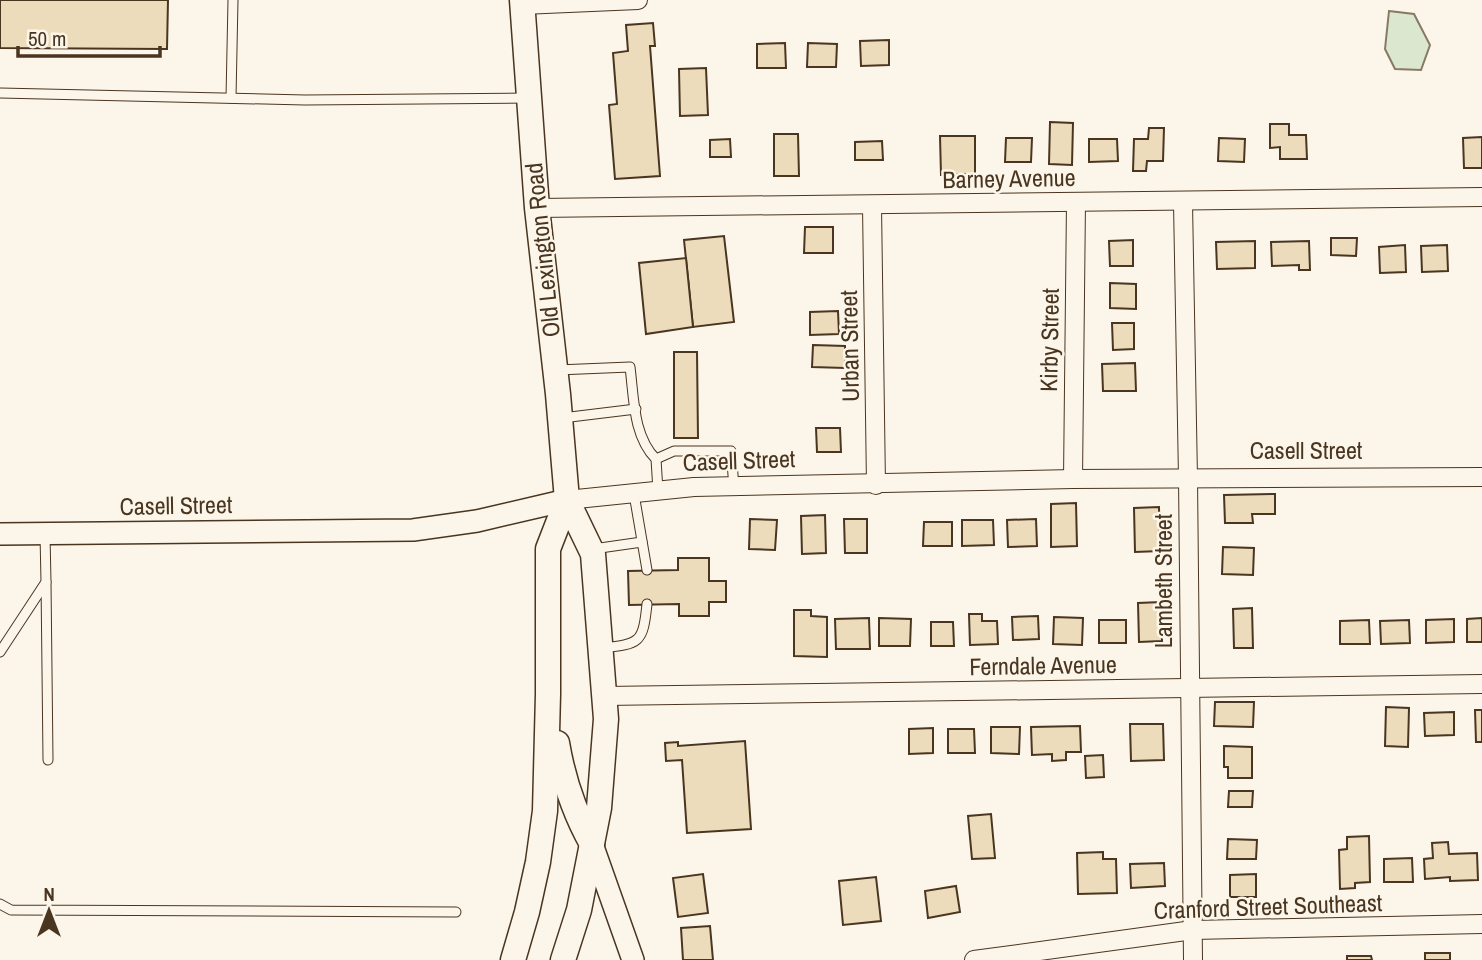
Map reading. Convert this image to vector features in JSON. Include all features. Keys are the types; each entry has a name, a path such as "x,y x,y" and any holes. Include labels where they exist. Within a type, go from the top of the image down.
{"main road":[{"name":"Old Lexington Road","path":"522,3 537,208 567,500 591,549 606,719 599,808 579,910 563,960"},
{"name":"Old Lexington Road","path":"548,694 548,549 567,500"},
{"path":"548,694 561,766 578,819 592,844"},
{"path":"513,960 527,912 543,824 548,694"}],"street":[{"path":"522,3 638,0"},
{"name":"Barney Avenue","path":"537,208 1183,203 1482,197"},
{"name":"Kirby Street","path":"1073,479 1076,202"},
{"name":"Lambeth Street","path":"1183,203 1193,960"},
{"name":"Urban Street","path":"872,206 876,485"},
{"name":"Casell Street","path":"0,534 413,530 477,521 567,500 694,487 1073,479 1482,477"},
{"name":"Ferndale Avenue","path":"605,696 1482,684"},
{"path":"592,844 633,960"},
{"name":"Cranford Street Southeast","path":"974,960 1193,930 1482,924"}],"lane":[{"path":"232,98 233,0"},
{"path":"0,93 232,98 529,98"},
{"path":"555,370 630,367 636,409 646,449 656,459 658,491"},
{"path":"560,418 636,409"},
{"path":"656,459 674,451 731,450 734,487"},
{"path":"634,494 647,570"},
{"path":"45,534 48,760"},
{"path":"591,549 642,542"},
{"path":"0,652 46,582"},
{"path":"601,648 628,645 637,640 644,632 647,604"},
{"path":"0,904 10,910 457,912"}],"green space":[{"path":"1389,11 1414,14 1430,45 1421,70 1395,69 1385,49"}],"building":[{"path":"0,0 168,0 167,49 0,48"},
{"path":"653,23 655,46 650,46 660,176 615,179 609,105 617,104 613,53 628,51 626,25"},
{"path":"889,40 889,65 861,66 860,41"},
{"path":"785,43 786,68 757,68 757,44"},
{"path":"808,43 837,44 836,67 807,67"},
{"path":"706,68 708,115 680,116 679,69"},
{"path":"1050,122 1073,123 1072,165 1049,164"},
{"path":"1270,124 1289,124 1289,135 1306,135 1307,159 1280,159 1280,147 1270,148"},
{"path":"1149,128 1164,128 1163,161 1147,161 1146,171 1133,171 1134,139 1148,139"},
{"path":"774,134 798,134 799,176 774,176"},
{"path":"940,136 975,136 975,174 941,175"},
{"path":"1482,137 1482,168 1464,168 1463,138"},
{"path":"1006,138 1032,138 1031,162 1005,162"},
{"path":"1219,138 1245,139 1244,162 1218,161"},
{"path":"730,139 731,157 710,157 710,140"},
{"path":"1089,139 1117,139 1118,161 1089,162"},
{"path":"882,141 883,160 855,160 855,142"},
{"path":"805,227 833,227 833,253 804,253"},
{"path":"724,236 734,322 693,327 684,240"},
{"path":"1331,238 1357,238 1356,256 1331,255"},
{"path":"1133,240 1133,266 1110,266 1109,241"},
{"path":"1255,241 1255,268 1217,269 1216,242"},
{"path":"1309,241 1310,270 1299,270 1299,265 1272,266 1271,242"},
{"path":"1405,245 1406,272 1380,273 1379,247"},
{"path":"1447,245 1448,271 1422,272 1421,246"},
{"path":"686,258 693,327 646,334 639,263"},
{"path":"1110,283 1136,284 1136,309 1110,308"},
{"path":"838,311 839,334 810,335 810,312"},
{"path":"1112,323 1134,323 1134,349 1113,350"},
{"path":"813,345 845,346 845,368 812,367"},
{"path":"674,352 697,352 698,438 674,438"},
{"path":"1135,363 1136,391 1103,391 1102,364"},
{"path":"816,428 840,428 841,452 817,452"},
{"path":"1275,494 1275,514 1252,514 1253,523 1225,523 1224,495"},
{"path":"1076,503 1077,546 1051,547 1051,504"},
{"path":"1159,507 1160,551 1135,552 1134,508"},
{"path":"825,515 826,553 802,554 801,516"},
{"path":"750,519 777,520 775,550 749,549"},
{"path":"844,519 867,519 867,553 845,553"},
{"path":"1036,519 1037,546 1008,547 1007,520"},
{"path":"962,520 993,520 994,545 962,546"},
{"path":"924,522 952,522 952,546 923,546"},
{"path":"1223,547 1254,548 1253,575 1222,574"},
{"path":"678,558 709,558 709,581 726,581 726,602 709,602 709,616 679,616 679,604 629,605 628,571 678,570"},
{"path":"1161,602 1162,641 1139,642 1138,603"},
{"path":"1252,608 1253,648 1234,648 1233,609"},
{"path":"794,610 811,610 811,616 827,617 827,657 794,656"},
{"path":"969,614 982,614 982,621 997,621 998,644 970,645"},
{"path":"1038,616 1039,639 1013,640 1012,617"},
{"path":"1054,617 1083,618 1082,645 1053,644"},
{"path":"869,618 870,649 836,649 835,619"},
{"path":"879,618 911,619 910,646 879,646"},
{"path":"1482,618 1482,642 1467,642 1467,619"},
{"path":"1454,619 1454,642 1426,643 1426,620"},
{"path":"1099,620 1126,620 1126,643 1099,643"},
{"path":"1369,620 1370,644 1340,644 1340,621"},
{"path":"1409,620 1410,643 1381,644 1380,621"},
{"path":"931,622 953,622 954,646 931,646"},
{"path":"1215,702 1254,702 1253,727 1214,726"},
{"path":"1386,707 1409,708 1408,747 1385,746"},
{"path":"1475,710 1482,710 1482,742 1476,742"},
{"path":"1454,712 1454,735 1425,736 1424,713"},
{"path":"1130,724 1163,724 1164,760 1131,761"},
{"path":"1080,726 1081,752 1066,752 1066,760 1052,761 1052,754 1032,755 1031,727"},
{"path":"991,727 1020,727 1019,754 991,753"},
{"path":"933,728 933,753 909,754 909,729"},
{"path":"948,729 974,729 975,753 948,753"},
{"path":"745,741 751,829 687,833 682,760 666,761 665,743 678,742 678,746"},
{"path":"1224,746 1252,747 1252,778 1228,778 1228,767 1224,767"},
{"path":"1103,755 1104,777 1086,778 1085,756"},
{"path":"1229,791 1253,791 1252,807 1228,807"},
{"path":"991,814 995,858 972,859 968,816"},
{"path":"1369,836 1370,882 1355,883 1355,888 1340,889 1339,850 1347,849 1347,837"},
{"path":"1228,839 1257,840 1256,859 1227,859"},
{"path":"1448,842 1449,854 1477,853 1478,880 1450,881 1450,877 1425,879 1424,859 1433,858 1432,843"},
{"path":"1103,852 1103,859 1116,859 1117,893 1078,894 1077,853"},
{"path":"1412,858 1413,882 1384,882 1384,859"},
{"path":"1164,863 1165,886 1131,888 1130,864"},
{"path":"703,874 708,913 678,917 673,878"},
{"path":"1256,874 1256,897 1230,897 1230,875"},
{"path":"876,877 881,921 843,925 839,881"},
{"path":"956,886 960,912 928,918 925,891"},
{"path":"710,926 713,960 683,960 681,928"},
{"path":"1425,953 1450,953 1450,960 1425,960"},
{"path":"1347,956 1371,956 1372,960 1347,960"}]}
